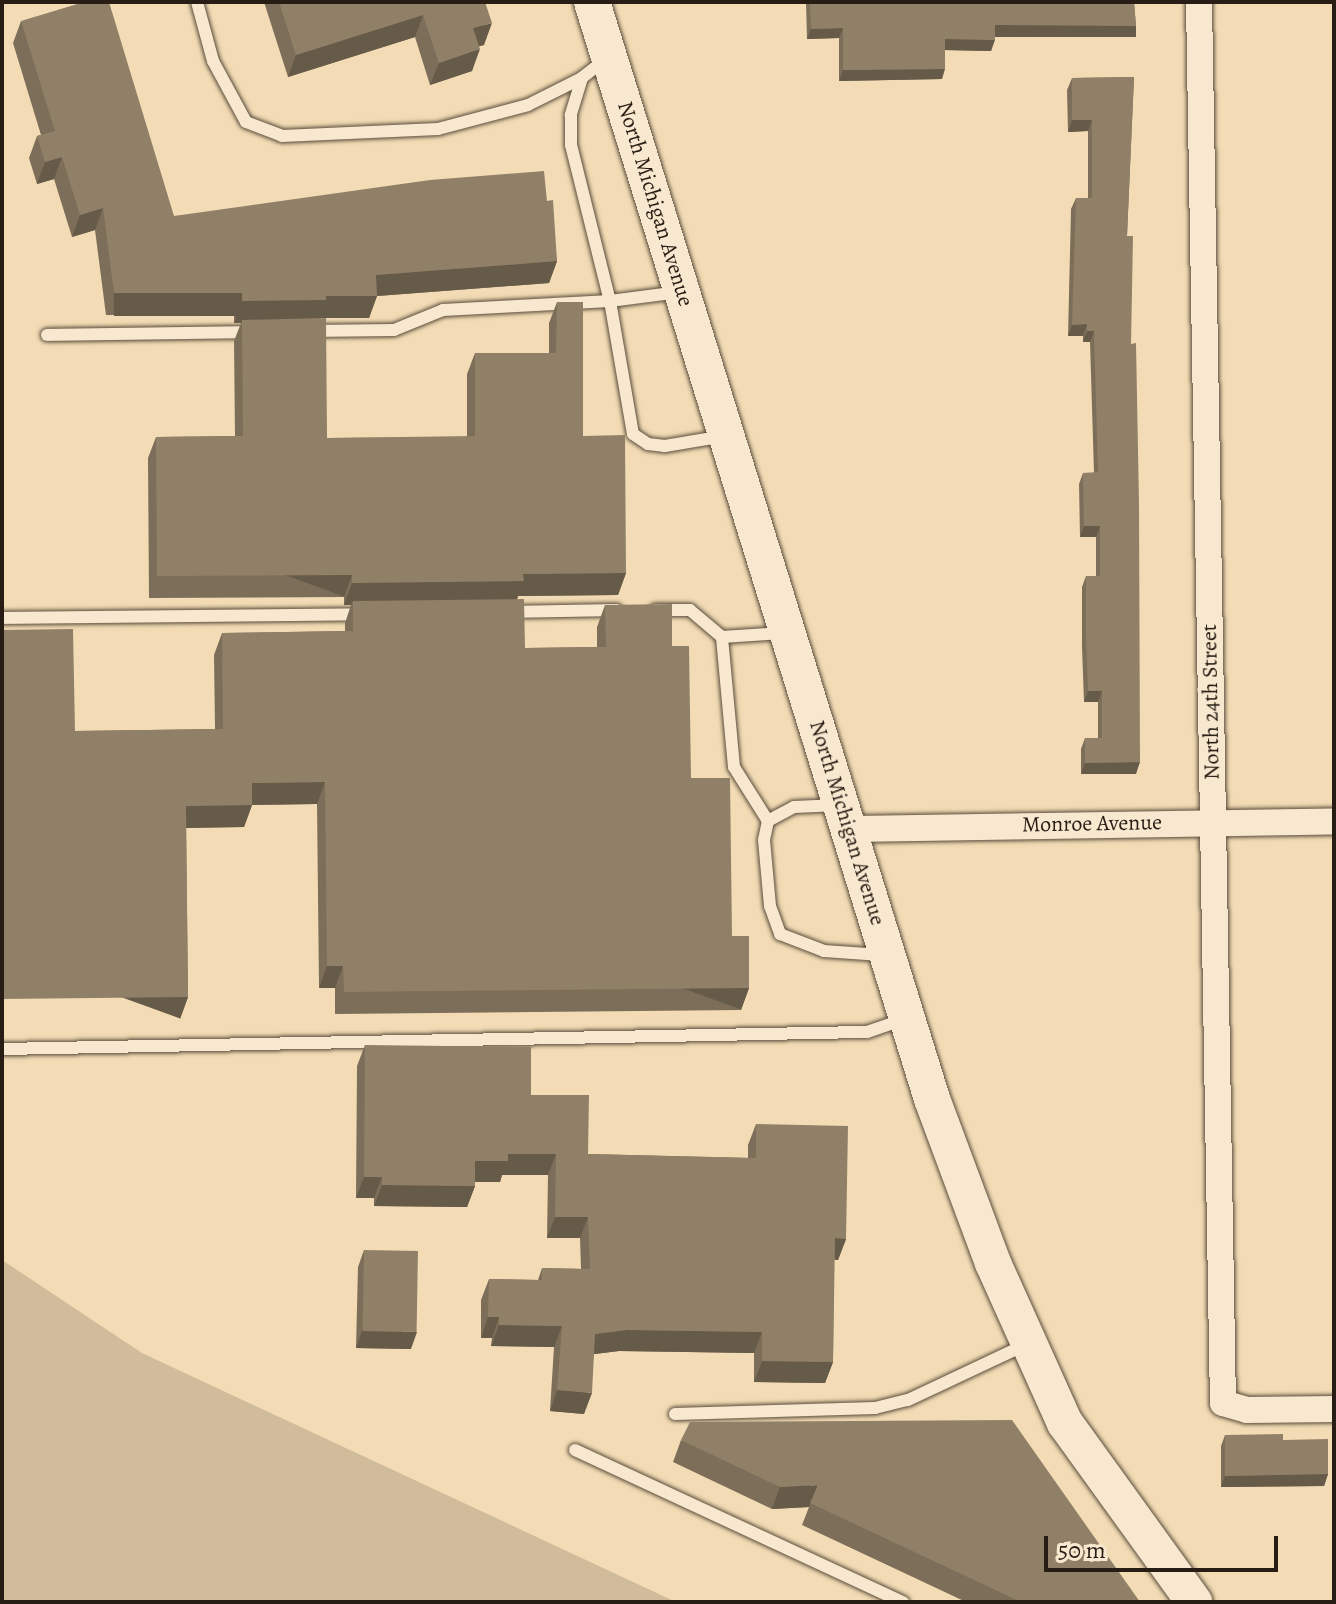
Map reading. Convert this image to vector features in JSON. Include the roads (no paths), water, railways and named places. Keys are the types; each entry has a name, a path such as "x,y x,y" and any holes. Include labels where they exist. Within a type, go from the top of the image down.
{"street":[{"name":"North Michigan Avenue","path":"592,2 596,67 682,291 932,1099 1027,1344 1065,1423 1194,1602"},
{"name":"North 24th Street","path":"1199,2 1223,1403 1247,1410 1334,1409"},
{"name":"Monroe Avenue","path":"846,817 1334,821"}],"lane":[{"path":"197,2 213,61 246,122 282,136 438,129 528,105 596,67"},
{"path":"596,67 571,115 571,145 610,301 633,434 648,444 665,446 727,435"},
{"path":"301,331 394,330 443,310 610,301 682,291"},
{"path":"47,335 270,331"},
{"path":"487,612 628,610"},
{"path":"643,610 690,610 722,637 787,632"},
{"path":"2,618 377,613"},
{"path":"722,637 734,767 768,821 764,840 770,906 780,934 824,951 888,956"},
{"path":"768,821 794,807 846,817"},
{"path":"2,1049 867,1032 907,1018"},
{"path":"675,1414 875,1408 908,1400 1027,1344"},
{"path":"575,1450 903,1602"}]}
